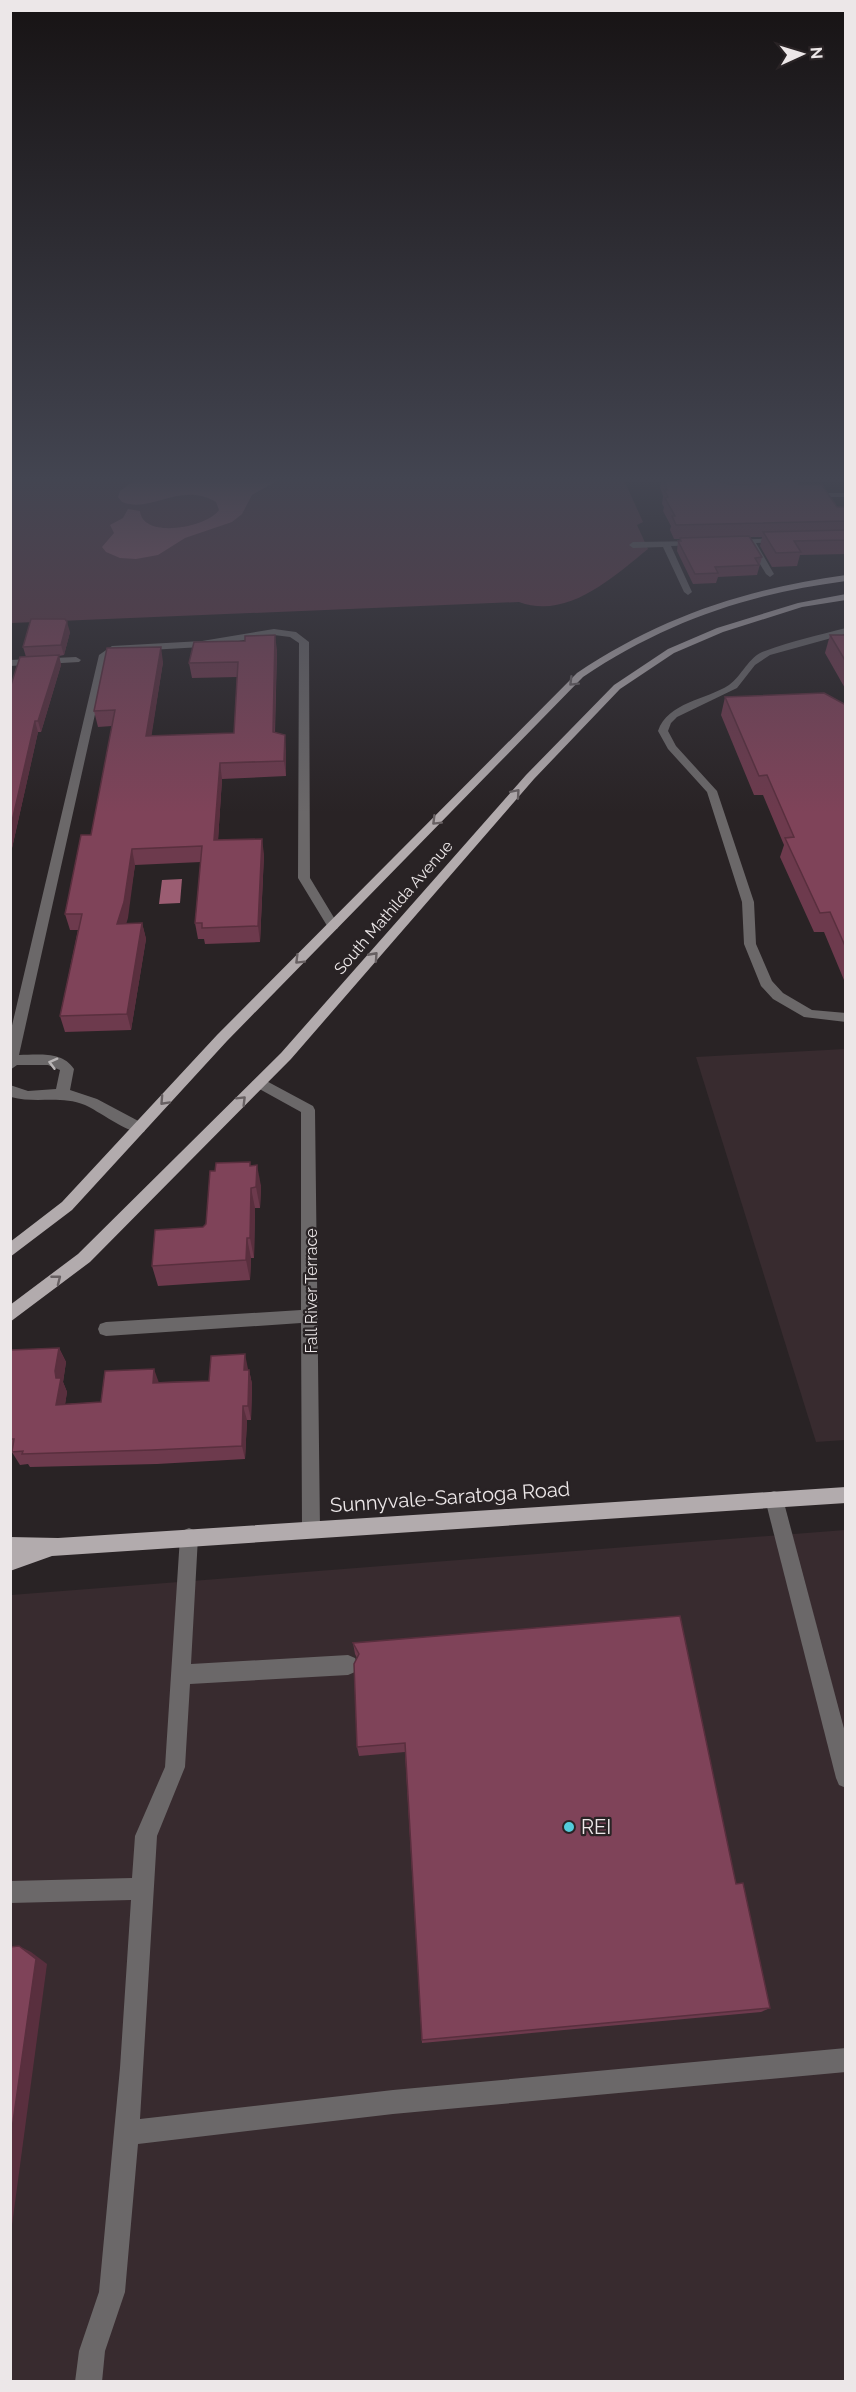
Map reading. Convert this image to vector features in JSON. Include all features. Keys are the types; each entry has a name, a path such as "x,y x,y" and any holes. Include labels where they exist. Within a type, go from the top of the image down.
{"main road":[{"name":"South Mathilda Avenue","path":"10,1251 67,1206 222,1038 580,675 603,658 644,635 699,611 778,590"},
{"name":"South Mathilda Avenue","path":"10,1315 84,1258 259,1082 537,769 617,687 671,651 720,630 801,605 846,597"},
{"name":"Sunnyvale-Saratoga Road","path":"10,1546 58,1547 846,1495"},
{"name":"Sunnyvale-Saratoga Road","path":"10,1562 58,1547"}],"street":[{"path":"846,631 804,641 758,658 734,686 673,716 666,722 663,731 672,747 712,792 748,902 750,944 766,983 778,996 810,1014 846,1018"},
{"path":"62,1094 68,1074 67,1069 59,1062 11,1063 104,655 112,649 202,644 274,632 293,634 304,642 304,878 333,926"},
{"path":"10,663 76,660"},
{"name":"Fall River Terrace","path":"259,1082 308,1110 311,1529"},
{"path":"10,1090 27,1096 62,1094 88,1101 139,1128"},
{"path":"106,1329 311,1316"},
{"path":"774,1499 846,1778"},
{"path":"88,2382 92,2351 112,2292 132,2068 146,1836 175,1767 189,1537"},
{"path":"180,1675 348,1665"},
{"path":"10,1892 141,1889"},
{"path":"125,2133 450,2097 846,2060"}],"shaded area":[{"path":"11,590 593,590 571,601 537,606 519,602 11,623"},
{"path":"182,879 180,903 159,904 162,880"},
{"path":"845,1049 845,1440 816,1442 696,1057"},
{"path":"845,1530 845,2381 11,2382 11,1595"}],"building":[{"path":"31,619 65,619 67,622 61,645 23,647"},
{"path":"275,635 273,732 285,735 284,761 220,763 214,840 262,839 258,926 202,928 202,923 195,923 202,846 132,849 124,902 117,924 142,923 127,1014 60,1016 82,914 65,914 81,835 91,835 115,710 94,711 107,648 161,647 146,736 234,733 238,662 189,663 194,642 245,641 245,636"},
{"path":"830,635 846,635 846,662"},
{"path":"59,655 38,721 35,721 10,830 10,688 20,657"},
{"path":"824,693 846,705 846,948 830,912 820,913 785,838 794,837 767,775 759,776 725,697"},
{"path":"250,1162 250,1166 257,1165 256,1187 251,1188 250,1238 247,1238 246,1260 152,1266 155,1230 203,1227 206,1224 210,1171 215,1171 216,1163"},
{"path":"59,1348 55,1371 56,1378 61,1378 56,1405 101,1402 105,1371 154,1369 153,1383 209,1381 211,1356 245,1354 244,1370 249,1370 248,1406 243,1406 242,1446 22,1454 23,1451 12,1452 14,1439 10,1439 11,1350"},
{"path":"680,1616 736,1884 743,1883 770,2008 422,2040 405,1743 357,1747 354,1664 359,1654 353,1643"},
{"path":"19,1946 36,1959 10,2143 10,1947"}],"place":[{"name":"REI","path":"569,1827"}]}
